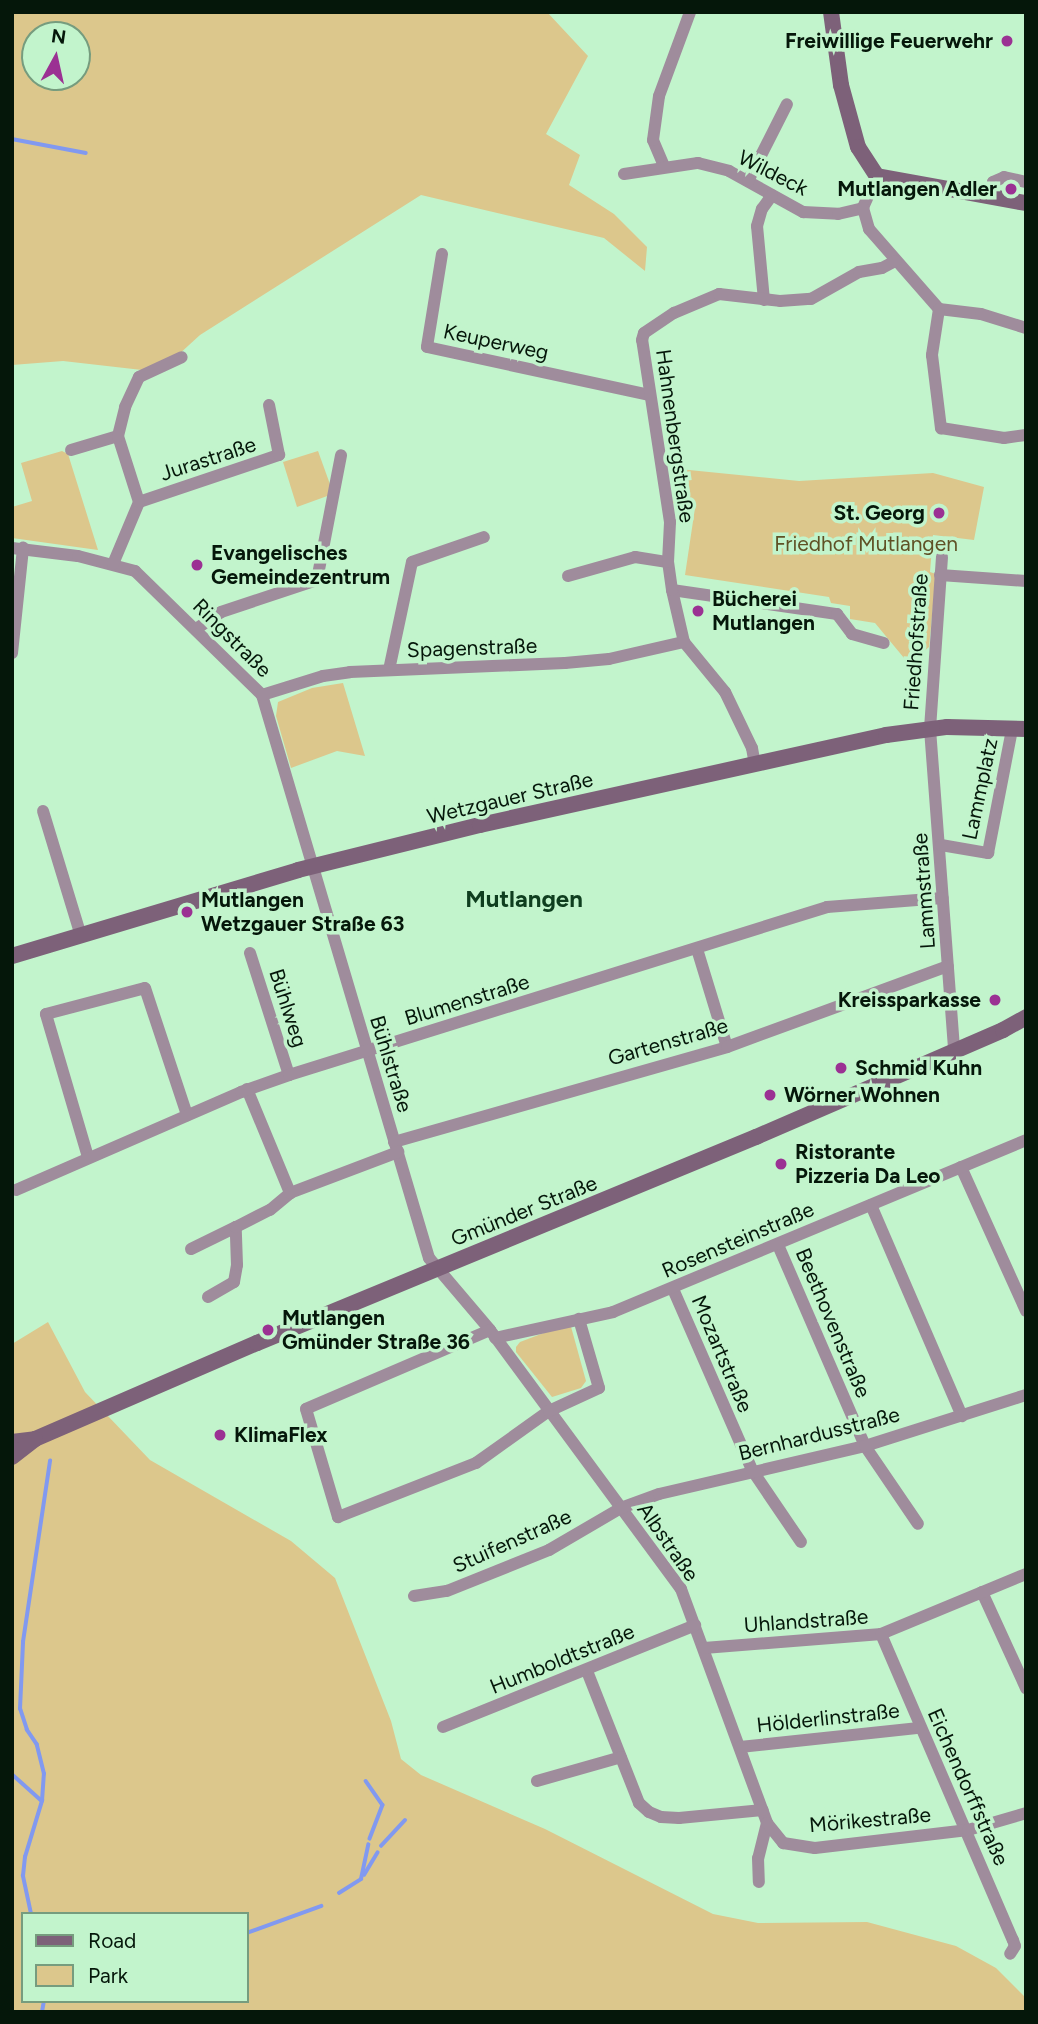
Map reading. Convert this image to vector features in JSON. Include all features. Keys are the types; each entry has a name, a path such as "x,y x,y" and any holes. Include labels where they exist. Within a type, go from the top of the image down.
{"street":[{"path":"664,166 653,140 659,96 690,12"},
{"path":"831,12 841,85 855,135 866,163 877,176 991,195 1026,204"},
{"path":"748,181 787,104"},
{"name":"Wildeck","path":"624,174 698,163 729,170 803,212 822,215 863,208"},
{"path":"877,176 863,208 869,229 939,309 981,314 1026,328"},
{"path":"991,195 993,182 1004,177 1026,182"},
{"path":"764,300 757,226 762,209 772,195"},
{"name":"Keuperweg","path":"442,254 427,347 649,395"},
{"name":"Hahnenbergstraße","path":"755,765 752,748 725,692 684,642 668,562 670,522 642,340 644,333 674,313 719,294 764,300 811,299 859,271 882,268 895,261"},
{"path":"939,309 932,355 941,428 1004,438 1026,436"},
{"path":"113,564 139,502 118,436 125,407 139,377 182,357"},
{"name":"Jurastraße","path":"139,502 279,455 269,405"},
{"path":"71,450 118,436"},
{"path":"197,629 220,612 317,580 341,455"},
{"path":"388,670 412,562 484,537"},
{"path":"12,653 18,548"},
{"name":"Ringstraße","path":"18,548 113,564 135,571 262,695 311,868"},
{"path":"568,576 635,557 668,562"},
{"name":"Friedhofstraße","path":"930,729 942,557"},
{"path":"940,575 1026,581"},
{"path":"672,590 837,614 852,634 884,643"},
{"name":"Spagenstraße","path":"262,695 323,676 388,670 609,659 684,642"},
{"name":"Wetzgauer Straße","path":"12,956 311,868 480,825 886,735 930,729 1019,729"},
{"name":"Lammstraße","path":"930,729 941,845 954,1051"},
{"name":"Lammplatz","path":"941,845 988,853 1019,729"},
{"path":"43,811 81,936"},
{"name":"Bühlstraße","path":"311,868 433,1264"},
{"name":"Blumenstraße","path":"16,1189 247,1089 289,1075 827,907 943,898"},
{"path":"697,949 727,1047"},
{"name":"Bühlweg","path":"250,953 289,1075"},
{"name":"Gartenstraße","path":"191,1249 270,1210 290,1193 396,1147 727,1047 948,966"},
{"path":"88,1157 46,1014 145,988 187,1115"},
{"name":"Gmünder Straße","path":"12,1457 35,1439 433,1264 811,1115 1003,1030 1026,1017"},
{"path":"247,1089 290,1193"},
{"name":"Rosensteinstraße","path":"550,1411 476,1463 338,1517 306,1409 493,1334 613,1312 1026,1140"},
{"path":"961,1167 1026,1311"},
{"path":"871,1205 962,1416"},
{"path":"208,1297 234,1282 237,1265 236,1227"},
{"name":"Beethovenstraße","path":"778,1245 865,1447 918,1524"},
{"name":"Albstraße","path":"433,1264 493,1334 681,1589 767,1823"},
{"name":"Mozartstraße","path":"673,1289 752,1470 801,1542"},
{"path":"550,1411 599,1388 579,1319"},
{"name":"Bernhardusstraße","path":"621,1508 659,1494 752,1470 865,1447 1026,1395"},
{"name":"Gmünder Straße","path":"12,1442 35,1439"},
{"name":"Stuifenstraße","path":"414,1596 447,1591 549,1550 621,1508"},
{"name":"Uhlandstraße","path":"704,1648 881,1634 1026,1574"},
{"path":"982,1592 1026,1688"},
{"name":"Humboldtstraße","path":"443,1727 587,1671 695,1625"},
{"name":"Eichendorffstraße","path":"881,1634 919,1728 968,1830 1013,1940 1015,1946 1010,1954"},
{"path":"587,1671 639,1803 661,1818 763,1810"},
{"name":"Hölderlinstraße","path":"740,1747 919,1728"},
{"path":"537,1781 621,1757"},
{"name":"Mörikestraße","path":"767,1823 783,1843 815,1848 968,1830 1026,1813"},
{"path":"759,1882 758,1858 767,1823"}],"green space":[{"path":"12,12 547,12 588,56 546,134 580,155 569,185 614,214 647,247 645,271 604,238 421,195 200,335 177,356 142,370 63,361 12,365"},
{"path":"62,451 68,454 98,550 12,538 12,507 32,501 21,463"},
{"path":"318,451 331,487 330,495 297,507 283,462"},
{"name":"Friedhof Mutlangen","path":"679,469 799,481 933,473 984,487 974,540 933,535 930,572 936,574 929,647 909,664 875,623 850,619 850,606 831,603 829,597 685,575 695,508 673,503"},
{"path":"343,683 365,756 337,751 291,768 276,716 278,702 312,688"},
{"path":"48,1322 85,1392 150,1460 291,1541 335,1578 391,1721 401,1759 421,1775 545,1829 713,1914 758,1923 867,1922 956,1946 996,1968 1026,1998 1026,2012 12,2012 12,1344"},
{"path":"570,1323 586,1381 581,1388 552,1397 516,1352 516,1347 520,1342"}],"waterway":[{"path":"12,139 86,153"},
{"path":"31,1912 23,1876 25,1857 42,1801 44,1774 37,1745 27,1730 20,1709 23,1642 50,1461"},
{"path":"12,1774 42,1801"},
{"path":"366,1781 383,1805 370,1839"},
{"path":"381,1846 405,1820"},
{"path":"339,1893 361,1879 368,1845"},
{"path":"364,1875 377,1853"},
{"path":"248,1933 321,1906"},
{"path":"42,2012 44,2003"}],"place":[{"name":"Freiwillige Feuerwehr","path":"1007,41"},
{"name":"Mutlangen Adler","path":"1011,189"},
{"name":"St. Georg","path":"939,513"},
{"name":"Evangelisches Gemeindezentrum","path":"197,565"},
{"name":"Bücherei Mutlangen","path":"698,611"},
{"name":"Mutlangen Wetzgauer Straße 63","path":"187,912"},
{"name":"Kreissparkasse","path":"995,1000"},
{"name":"Schmid Kuhn","path":"841,1068"},
{"name":"Wörner Wohnen","path":"770,1095"},
{"name":"Ristorante Pizzeria Da Leo","path":"781,1164"},
{"name":"Mutlangen Gmünder Straße 36","path":"268,1330"},
{"name":"KlimaFlex","path":"220,1435"}],"district":[{"name":"Mutlangen","path":"524,899"}]}
